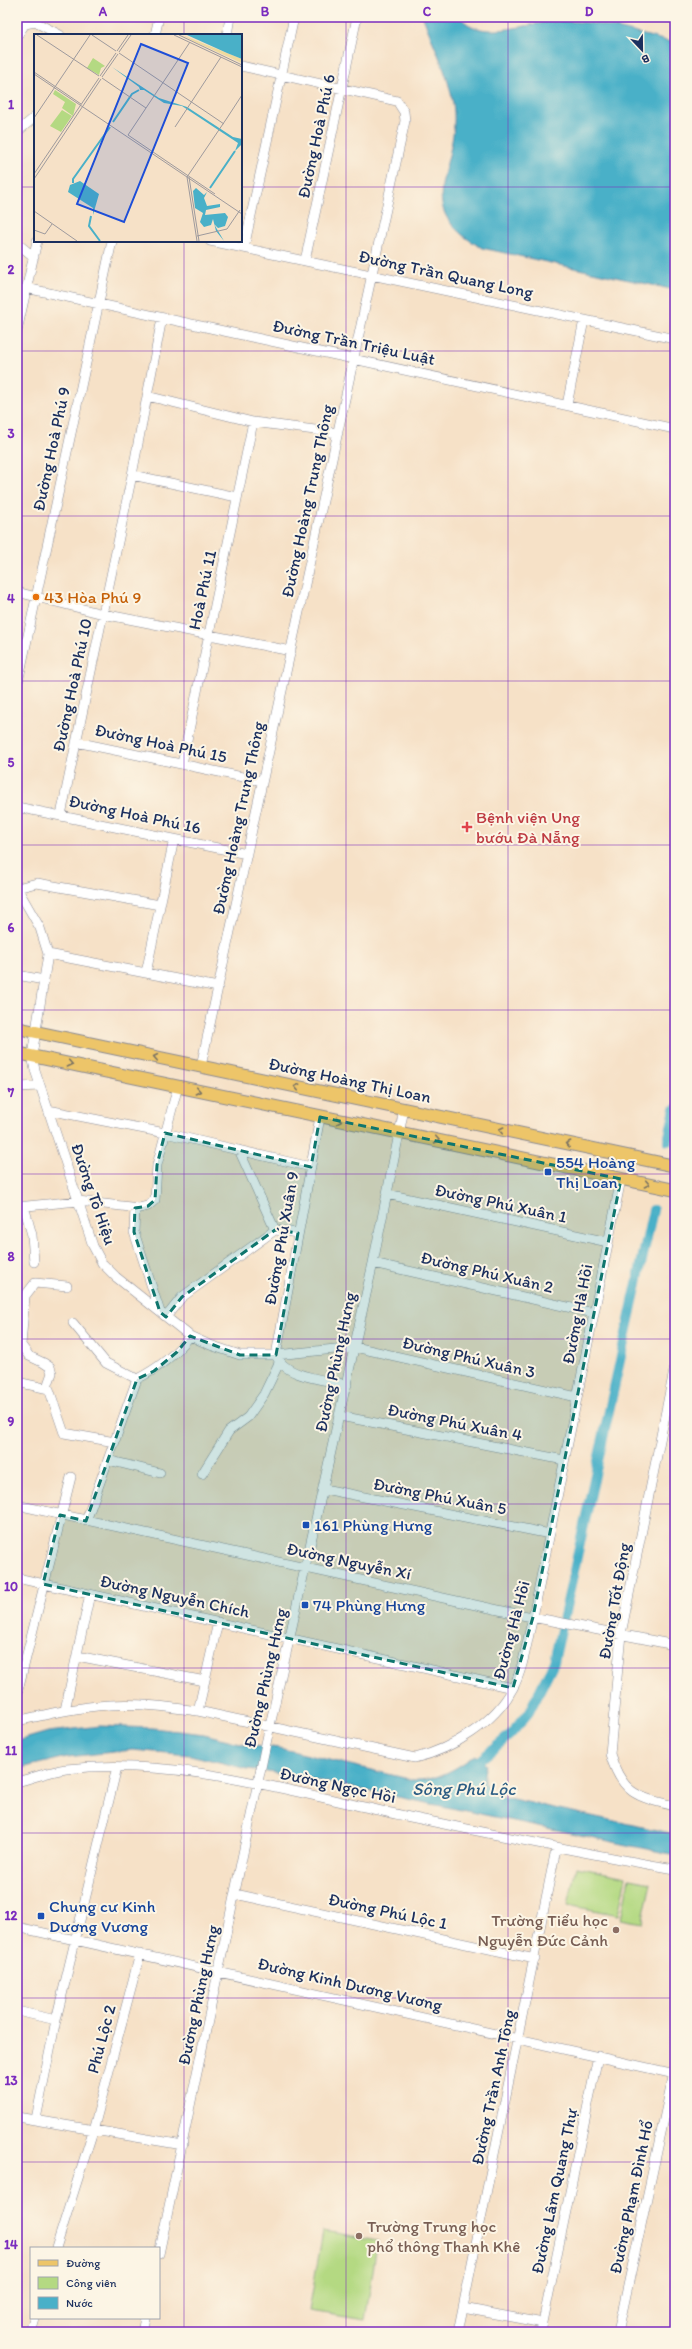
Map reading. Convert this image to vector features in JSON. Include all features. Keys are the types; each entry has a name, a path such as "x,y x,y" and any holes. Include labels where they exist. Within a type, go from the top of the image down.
{"main road":[{"name":"Đường Hoàng Thị Loan","path":"17,1028 675,1166"},
{"path":"17,1053 675,1190"}],"street":[{"path":"156,34 159,17"},
{"path":"227,34 230,17"},
{"path":"244,248 294,17"},
{"name":"Đường Hoà Phú 6","path":"305,261 357,17"},
{"path":"17,36 25,24 35,22 58,34"},
{"name":"Đường Hoàng Trung Thông","path":"201,1066 405,121 404,112 397,101 242,66"},
{"path":"17,132 34,118"},
{"path":"17,331 37,242"},
{"name":"Đường Hoà Phú 9","path":"17,686 112,242"},
{"name":"Đường Trần Quang Long","path":"215,242 675,339"},
{"path":"17,243 34,257"},
{"path":"17,292 26,288"},
{"name":"Đường Trần Triệu Luật","path":"26,288 99,305 354,358 675,429"},
{"name":"Đường Hoà Phú 10","path":"61,815 132,475 162,318"},
{"path":"567,405 584,320"},
{"path":"147,396 253,422 338,433"},
{"name":"Hoà Phú 11","path":"182,764 253,422"},
{"path":"132,475 237,497"},
{"path":"17,592 103,614 291,651"},
{"name":"Đường Hoà Phú 15","path":"76,742 262,781"},
{"name":"Đường Hoà Phú 16","path":"17,806 247,854"},
{"path":"146,973 174,839"},
{"path":"17,888 37,883 160,905"},
{"name":"Đường Tô Hiệu","path":"17,888 40,928 48,954 32,1056 40,1086 93,1246 102,1264 190,1336 210,1345 240,1355 278,1359 355,1347"},
{"path":"48,954 218,987"},
{"path":"17,975 44,980"},
{"path":"17,1087 40,1086"},
{"path":"34,1262 32,1235 20,1206 78,1201 135,1208 148,1206 155,1200 157,1165 178,1086"},
{"name":"Đường Phùng Hưng","path":"160,2249 267,1739 347,1385 404,1109"},
{"path":"48,1110 165,1133 311,1167"},
{"name":"Đường Phú Xuân 9","path":"202,1474 229,1431 248,1417 264,1394 278,1359 298,1233 320,1117"},
{"path":"239,1150 275,1230"},
{"name":"Đường Hà Hồi","path":"17,1721 65,1710 111,1705 168,1707 198,1711 415,1758 441,1749 482,1724 500,1707 513,1688 533,1617 621,1179"},
{"name":"Đường Phú Xuân 1","path":"387,1194 608,1242"},
{"path":"135,1208 134,1232 163,1314 182,1297 275,1230 298,1233"},
{"name":"Đường Phú Xuân 2","path":"373,1263 594,1313"},
{"path":"47,1387 52,1373 50,1367 29,1356 21,1345 25,1296 35,1283 67,1286"},
{"path":"73,1323 106,1363 137,1379"},
{"path":"86,1521 137,1379 154,1371 177,1352 190,1336"},
{"name":"Đường Phú Xuân 3","path":"355,1347 577,1397"},
{"path":"278,1359 292,1372 347,1385"},
{"name":"Đường Tốt Động","path":"675,1366 621,1634 610,1754 615,1771 627,1787 641,1798 675,1806"},
{"path":"17,1382 47,1387 51,1392 60,1425 64,1433 115,1442"},
{"name":"Đường Phú Xuân 4","path":"340,1416 564,1460"},
{"path":"108,1460 160,1473"},
{"path":"17,1694 60,1515 71,1477"},
{"name":"Đường Phú Xuân 5","path":"324,1489 550,1534"},
{"name":"Đường Nguyễn Xí","path":"17,1505 533,1617 675,1645"},
{"name":"Đường Nguyễn Chích","path":"17,1578 513,1688"},
{"path":"65,1710 90,1594"},
{"path":"198,1711 218,1622"},
{"path":"77,1656 205,1681"},
{"path":"36,2119 56,2020 117,1767"},
{"name":"Đường Ngọc Hồi","path":"17,1782 64,1770 117,1767 160,1767 258,1784 556,1849 675,1869"},
{"name":"Đường Trần Anh Tông","path":"458,2332 519,2038 556,1849"},
{"name":"Đường Phú Lộc 1","path":"235,1894 535,1958"},
{"name":"Đường Kinh Dương Vương","path":"17,1927 675,2072"},
{"name":"Phú Lộc 2","path":"56,2247 93,2131 140,1954"},
{"path":"17,2011 56,2020"},
{"name":"Đường Lâm Quang Thự","path":"542,2328 598,2056"},
{"name":"Đường Phạm Đình Hổ","path":"618,2332 675,2072"},
{"path":"17,2117 183,2145"},
{"path":"463,2308 542,2328"},
{"path":"30,2332 34,2319"},
{"path":"142,2332 145,2319"}],"highlighted area":[{"path":"320,1117 621,1179 533,1617 513,1688 43,1584 60,1515 86,1521 137,1379 154,1371 177,1352 190,1336 240,1355 276,1355 298,1233 275,1230 182,1297 166,1317 160,1312 134,1232 135,1208 148,1206 155,1200 157,1165 165,1133 311,1167"}],"green space":[{"path":"576,1867 626,1877 618,1915 568,1905"},
{"path":"629,1879 651,1883 642,1923 621,1919"},
{"path":"323,2231 378,2240 365,2320 309,2311"}],"water":[{"path":"423,17 460,17 479,29 490,30 502,30 550,22 582,22 613,27 675,43 675,290 482,248 460,233 447,218 442,203 442,188 453,134 453,101 442,64"},
{"name":"Sông Phú Lộc","path":"100,1726 153,1728 204,1734 244,1744 279,1748 413,1780 422,1780 446,1773 475,1755 486,1765 484,1782 494,1795 675,1834 675,1855 301,1777 248,1769 190,1755 132,1750 67,1757 17,1769 17,1741 48,1732"}],"waterway":[{"path":"668,1141 675,1109"},
{"path":"480,1760 510,1735 529,1712 554,1662 653,1210"}],"place":[{"name":"43 Hòa Phú 9","path":"36,597"},
{"name":"Bệnh viện Ung bướu Đà Nẵng","path":"467,827"},
{"name":"554 Hoàng Thị Loan","path":"548,1172"},
{"name":"161 Phùng Hưng","path":"306,1525"},
{"name":"74 Phùng Hưng","path":"305,1605"},
{"name":"Chung cư Kinh Dương Vương","path":"41,1916"},
{"name":"Trường Tiểu học Nguyễn Đức Cảnh","path":"616,1930"},
{"name":"Trường Trung học phổ thông Thanh Khê","path":"359,2236"}]}
